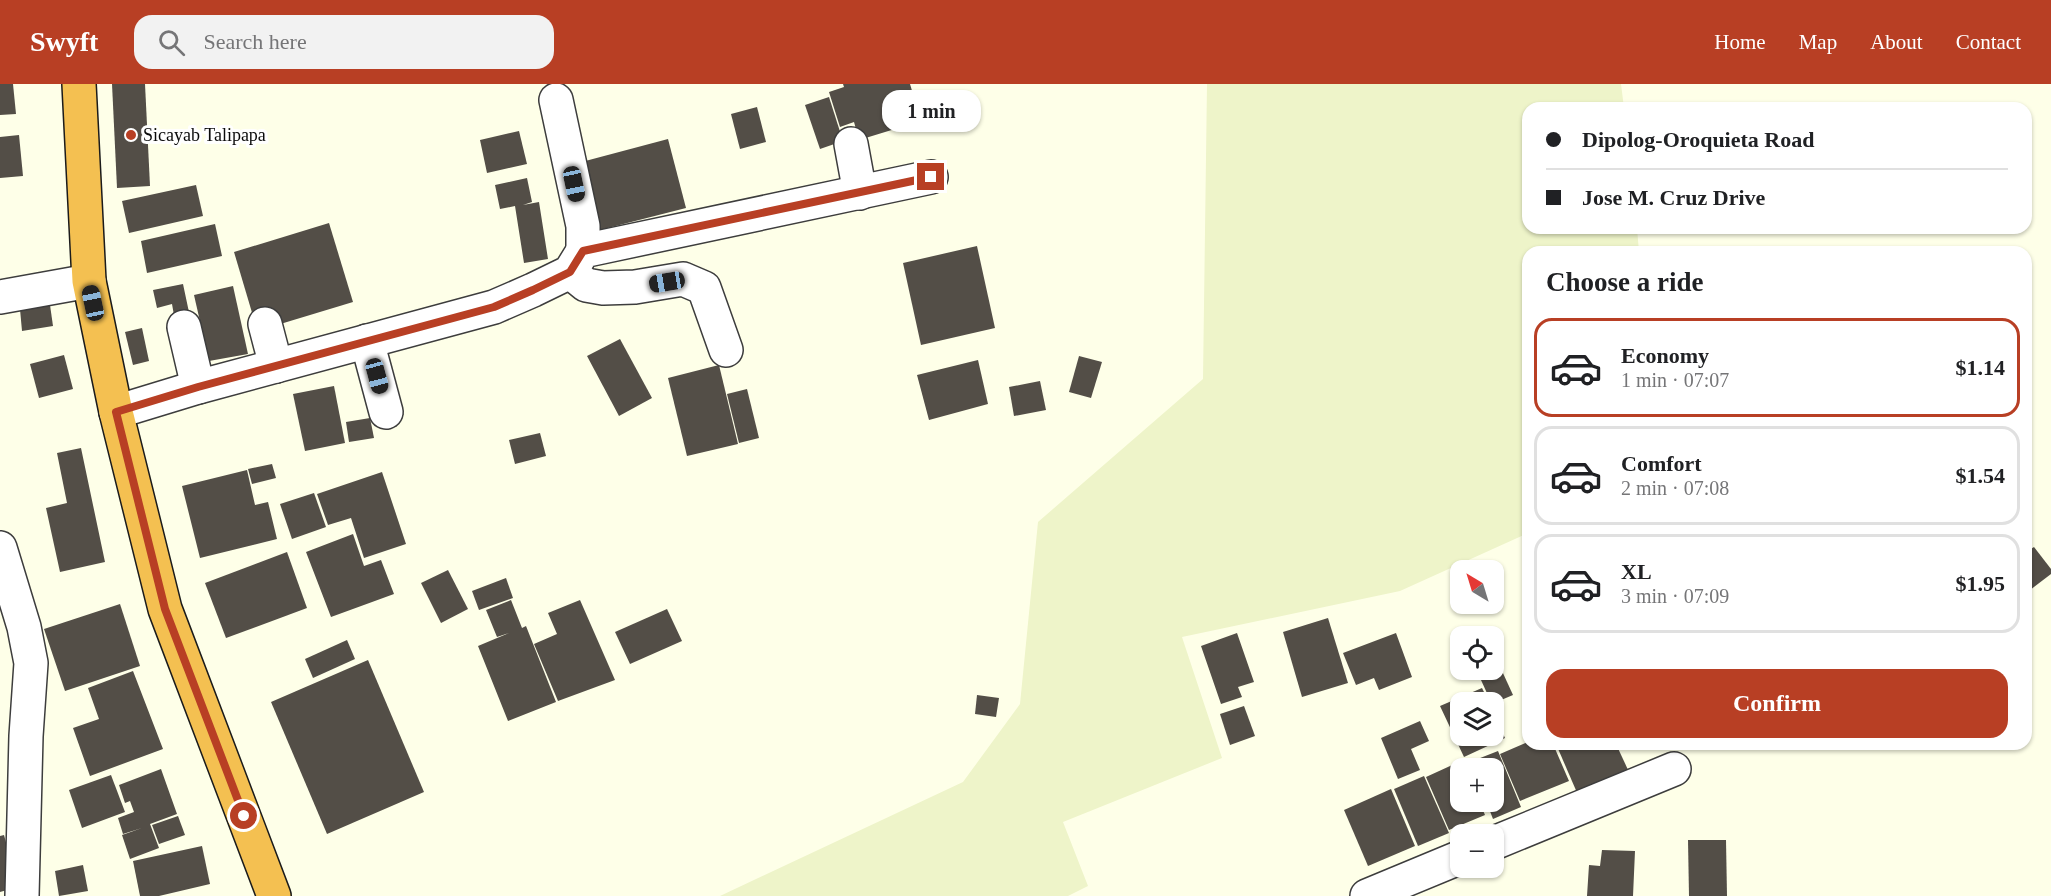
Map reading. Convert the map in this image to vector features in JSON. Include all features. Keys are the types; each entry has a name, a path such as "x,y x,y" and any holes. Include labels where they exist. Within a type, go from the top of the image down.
{"highway":[{"path":"79,84 89,281 116,412 165,609 274,896"}],"street":[{"path":"556,100 583,226 576,262 586,285 603,288 635,287 683,279 704,288 726,350"},
{"path":"851,144 860,193"},
{"path":"116,412 198,387 494,307 533,290 576,262 931,177"},
{"path":"0,297 89,281"},
{"path":"265,324 276,366"},
{"path":"184,327 198,387"},
{"path":"368,341 386,412"},
{"path":"0,548 24,627 31,663 13,738 22,896"},
{"path":"1504,839 1674,769"},
{"path":"1367,896 1450,862"}],"green space":[{"path":"1207,84 1621,84 1623,102 1522,102 1522,234 1638,234 1638,246 1522,246 1522,536 1468,560 1450,560 1450,568 1400,591 1182,637 1222,758 1063,822 1088,886 1068,896 720,896 963,782 1020,704 1038,522 1203,379"}],"building":[{"path":"0,84 13,84 16,114 0,115"},
{"name":"Sicayab Talipapa","path":"112,84 145,84 150,186 117,188"},
{"path":"843,84 910,84 921,121 859,140 854,122 840,127 829,92 844,87"},
{"path":"829,97 843,141 820,149 805,105"},
{"path":"757,107 766,142 740,149 731,114"},
{"path":"519,131 527,164 487,173 480,140"},
{"path":"19,135 23,176 0,178 0,137"},
{"path":"668,139 686,208 592,232 574,164"},
{"path":"527,178 532,202 523,205 539,202 548,259 524,263 515,206 500,209 495,185"},
{"path":"196,185 203,216 129,233 122,201"},
{"path":"329,223 353,302 277,325 253,316 234,252"},
{"path":"215,224 222,256 147,273 141,241"},
{"path":"977,246 995,328 921,345 903,263"},
{"path":"183,284 190,317 175,321 172,304 157,308 153,290"},
{"path":"233,286 248,354 209,361 194,295"},
{"path":"50,305 53,326 22,331 20,309"},
{"path":"142,328 149,361 133,365 125,332"},
{"path":"620,339 652,398 619,416 587,356"},
{"path":"64,355 73,389 39,398 30,364"},
{"path":"1079,356 1102,362 1091,398 1069,392"},
{"path":"978,360 988,404 929,420 917,375"},
{"path":"719,365 738,444 687,456 668,378"},
{"path":"1040,381 1046,410 1014,416 1009,387"},
{"path":"334,386 345,443 305,451 293,394"},
{"path":"747,389 759,438 739,443 727,394"},
{"path":"370,418 374,438 349,442 346,422"},
{"path":"540,433 546,456 515,464 509,440"},
{"path":"81,448 105,562 60,572 46,508 67,503 57,453"},
{"path":"272,464 276,478 252,484 248,469"},
{"path":"247,470 255,505 268,502 277,539 200,558 182,486"},
{"path":"382,472 406,544 364,558 351,518 328,525 317,494"},
{"path":"314,493 326,527 292,539 280,504"},
{"path":"353,534 364,566 381,560 394,594 331,617 306,552"},
{"path":"2034,547 2051,569 2051,574 2032,588 2032,548"},
{"path":"287,552 307,608 226,638 205,583"},
{"path":"448,570 468,609 441,623 421,583"},
{"path":"506,578 513,598 479,610 472,591"},
{"path":"511,600 522,628 526,626 556,702 508,721 478,646 509,633 497,637 486,610"},
{"path":"580,600 615,680 558,701 534,644 557,634 548,613"},
{"path":"120,604 140,666 65,691 44,629"},
{"path":"667,609 682,641 630,664 615,632"},
{"path":"1328,618 1348,683 1302,697 1283,632"},
{"path":"1237,633 1254,682 1238,687 1242,697 1221,704 1201,646"},
{"path":"1396,633 1412,677 1379,690 1374,678 1356,685 1343,653"},
{"path":"347,640 355,659 313,678 305,659"},
{"path":"368,660 424,792 327,834 271,702"},
{"path":"133,671 163,749 90,776 73,728 99,719 88,688"},
{"path":"1504,675 1513,695 1504,699 1504,692 1486,692 1481,680 1504,680"},
{"path":"1482,688 1484,692 1473,692"},
{"path":"977,695 999,698 996,717 975,714"},
{"path":"1450,702 1450,727 1440,706"},
{"path":"1244,706 1255,736 1230,745 1220,714"},
{"path":"1420,721 1429,741 1411,749 1420,770 1398,779 1381,738"},
{"path":"1522,745 1522,750 1556,750 1569,781 1520,801 1504,763 1504,758 1500,754"},
{"path":"1459,746 1488,746 1464,757"},
{"path":"1559,750 1619,750 1629,772 1578,795"},
{"path":"1498,751 1501,758 1480,758"},
{"path":"1450,766 1450,812 1484,812 1485,815 1463,824 1450,824 1449,830 1426,777"},
{"path":"1504,766 1521,807 1493,819 1490,812 1504,812"},
{"path":"161,769 177,814 150,824 159,848 130,859 122,835 142,828 123,834 118,818 134,812 130,801 125,803 119,785"},
{"path":"111,775 125,812 82,828 69,790"},
{"path":"1424,776 1449,833 1418,846 1394,789"},
{"path":"1391,789 1415,846 1368,866 1344,810"},
{"path":"178,816 185,835 159,844 152,825"},
{"path":"4,835 18,887 0,892 0,836"},
{"path":"1688,840 1726,840 1727,896 1689,896"},
{"path":"202,846 210,884 159,896 140,896 133,861"},
{"path":"1602,850 1635,851 1633,896 1587,896 1589,865 1600,866"},
{"path":"83,865 88,891 59,896 55,871"}],"place":[{"name":"Sicayab Talipapa","path":"131,135"}],"route":[{"path":"244,816 165,609 116,412 198,387 494,307 570,272 583,251 931,177"}]}
